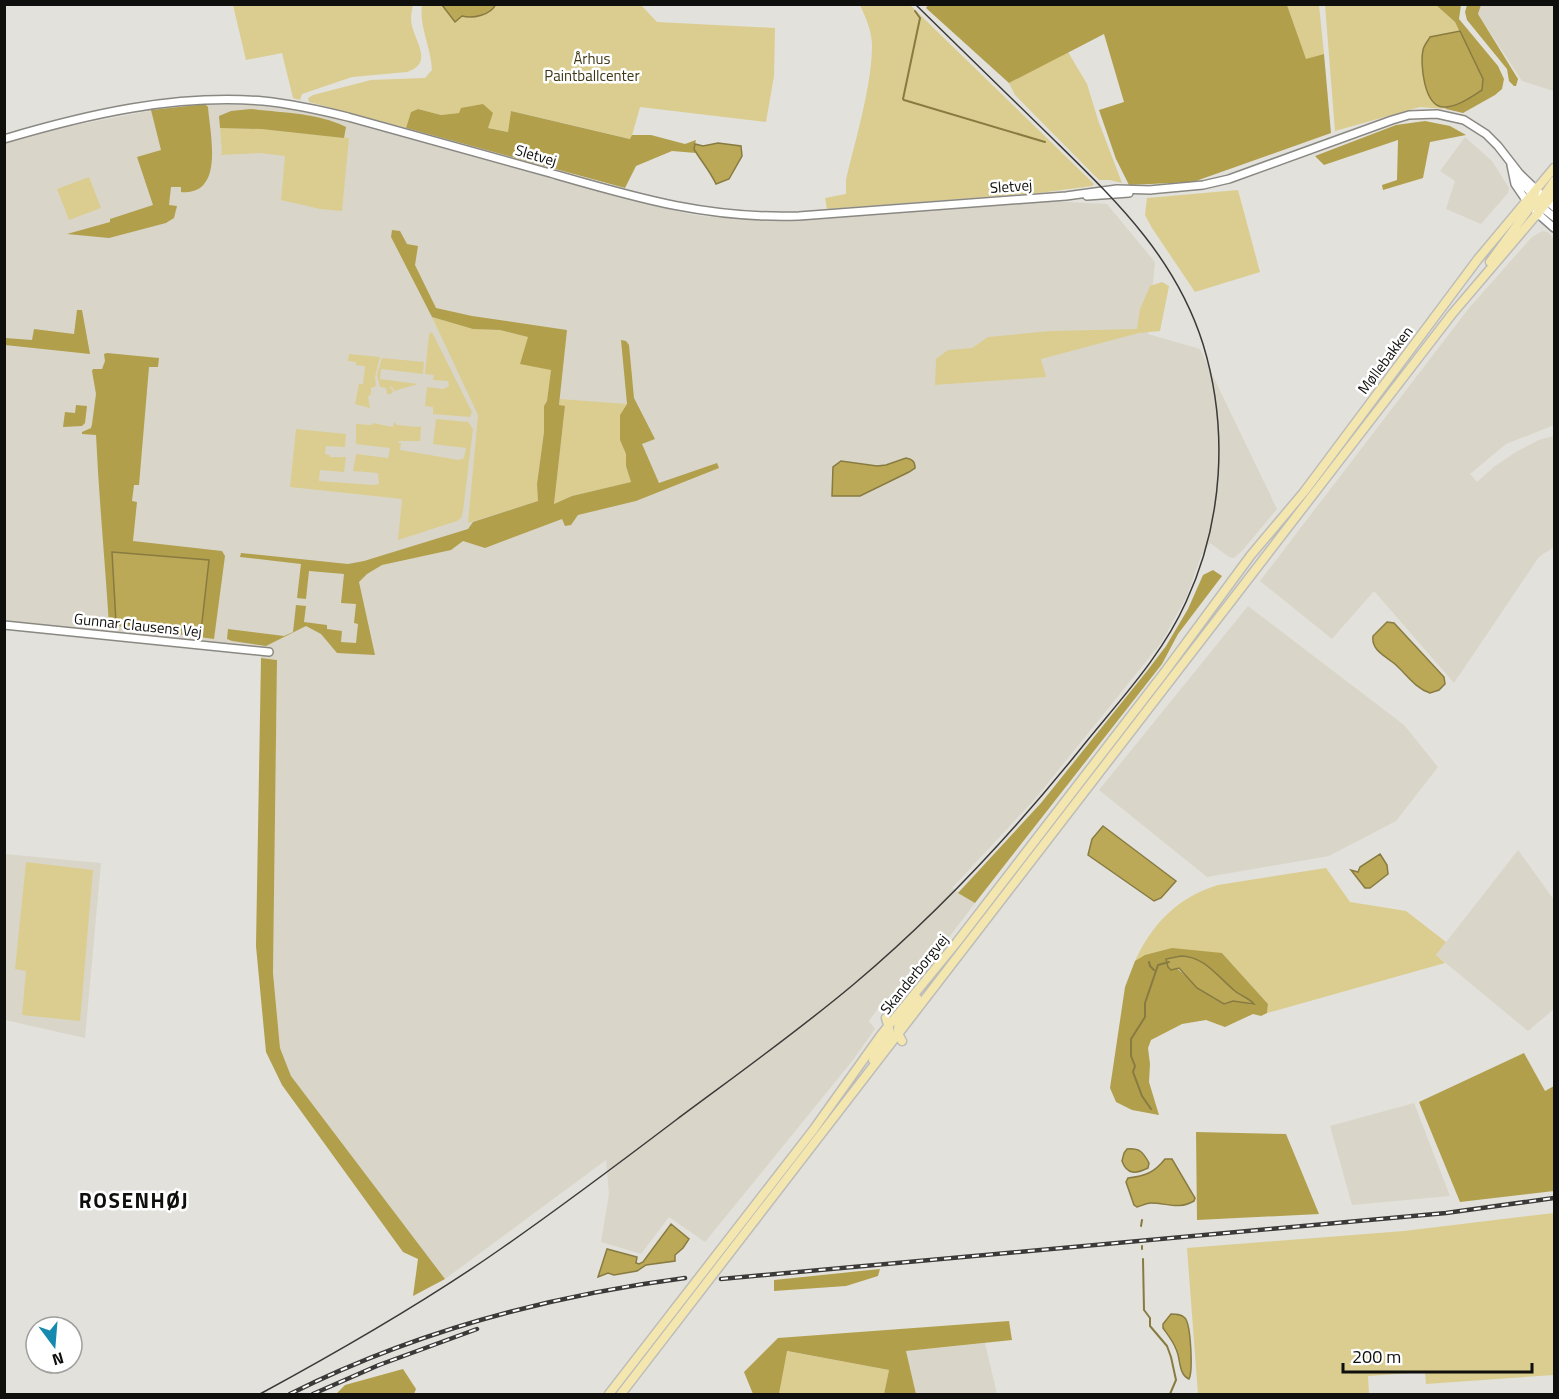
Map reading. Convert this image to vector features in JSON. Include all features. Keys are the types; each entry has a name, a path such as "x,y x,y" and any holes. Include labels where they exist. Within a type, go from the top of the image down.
{"main road":[{"name":"Møllebakken","path":"1247,580 1539,201 1554,168"},
{"path":"1539,201 1554,181"},
{"name":"Møllebakken","path":"1237,573 1304,492 1478,259 1539,201"},
{"name":"Skanderborgvej","path":"621,1395 854,1091 944,958 1164,673 1237,573"},
{"name":"Skanderborgvej","path":"609,1395 814,1129 1247,580"}],"street":[{"name":"Sletvej","path":"4,139 70,120 163,103 251,100 302,106 348,117 649,201 724,214 764,217 1066,196 1098,196 1203,185 1229,178 1392,120 1424,113 1452,117 1470,123 1492,140 1539,201"},
{"name":"Sletvej","path":"1511,166 1515,184 1539,201"},
{"path":"1539,201 1554,217"},
{"path":"1539,201 1554,228"},
{"path":"1237,573 1247,580"},
{"name":"Gunnar Clausens Vej","path":"4,624 269,652"}],"shaded area":[{"path":"496,4 486,13 462,16 455,22 442,5"},
{"path":"929,4 1287,5 1306,59 1324,54 1331,133 1193,182 1129,185 1116,159 1099,110 1124,102 1104,34 1009,83 926,8"},
{"path":"1436,5 1461,5 1459,19 1498,66 1504,79 1502,89 1495,95 1463,113 1444,107 1465,101 1483,79 1455,22"},
{"path":"1467,5 1481,5 1478,14 1518,79 1516,86 1509,81 1507,69 1467,20 1465,12"},
{"path":"1481,5 1554,5 1554,91 1522,81 1478,14"},
{"path":"1460,31 1483,79 1482,90 1458,104 1443,107 1431,100 1428,92 1423,74 1423,50 1430,37"},
{"path":"483,104 493,113 488,128 508,132 511,111 630,139 632,135 651,135 685,144 696,140 694,149 696,153 672,151 636,166 625,188 406,128 411,112 418,109 441,115 459,113 461,108"},
{"path":"198,105 251,105 283,108 329,117 694,215 800,220 1049,201 1107,204 1155,262 1148,334 1200,349 1277,509 1234,558 1229,557 1210,543 1201,556 1186,598 1161,643 1035,799 952,888 975,903 928,965 888,1012 879,1007 869,1021 875,1029 853,1060 705,1242 669,1217 641,1254 601,1242 609,1194 606,1160 445,1279 291,1076 280,1048 273,973 277,660 261,658 263,652 5,624 5,144 50,130 164,108"},
{"path":"198,105 208,107 212,161 204,184 195,191 181,192 181,187 171,187 169,205 177,206 174,218 166,223 109,238 67,234 110,222 110,219 153,205 137,157 161,150 151,110"},
{"path":"251,109 300,114 335,122 346,127 344,138 261,129 220,128 219,116 231,111"},
{"path":"1425,121 1450,126 1466,135 1430,142 1423,178 1383,190 1382,185 1397,180 1398,140 1324,165 1315,156 1396,125"},
{"path":"1465,137 1492,161 1509,188 1508,193 1481,224 1446,209 1455,181 1440,171"},
{"path":"718,143 741,146 742,156 729,179 716,184 694,149 695,144 703,146"},
{"path":"392,230 400,231 407,244 418,246 415,265 436,308 472,316 567,330 559,405 565,406 554,504 572,496 631,482 626,466 626,454 620,440 620,415 627,404 621,340 626,341 629,345 634,398 655,439 642,444 659,483 717,463 719,468 636,501 578,515 571,525 565,526 562,519 485,548 463,541 451,550 382,565 359,582 375,655 337,653 321,634 306,626 266,646 232,641 227,639 228,629 284,636 293,632 296,605 306,606 304,622 327,625 327,629 342,631 341,642 356,643 358,624 354,623 356,604 341,603 344,574 309,571 306,599 297,598 301,564 240,557 241,553 348,564 468,529 473,522 538,501 537,484 544,432 544,406 547,401 551,370 520,364 528,337 500,330 473,329 432,317 391,237"},
{"path":"1542,231 1548,232 1554,239 1554,425 1506,444 1470,474 1477,482 1516,452 1539,440 1554,436 1554,547 1539,557 1454,683 1374,591 1332,639 1260,581 1469,308 1531,238"},
{"path":"77,310 82,310 90,354 5,345 5,338 32,340 34,329 74,334"},
{"path":"104,354 159,358 158,367 149,367 139,485 134,485 132,501 137,502 133,541 222,551 225,556 214,639 109,625 96,435 82,434 91,428 92,424 96,394 92,371 102,369 105,361"},
{"path":"76,405 87,406 85,423 82,426 63,427 65,412 75,413"},
{"path":"906,458 911,460 915,468 909,472 860,496 832,496 833,467 841,461 877,466"},
{"path":"112,552 209,560 201,631 116,622"},
{"path":"1213,570 1222,576 1178,634 1162,664 975,903 958,893 1041,803 1147,671 1166,646 1188,609 1203,575"},
{"path":"1248,606 1404,725 1438,767 1396,821 1329,856 1207,877 1099,790"},
{"path":"1387,622 1394,623 1444,677 1445,684 1439,690 1430,693 1420,688 1374,646 1373,636"},
{"path":"261,658 277,660 273,973 280,1048 291,1076 445,1279 413,1296 418,1259 403,1252 282,1085 266,1052 256,946"},
{"path":"1103,826 1176,881 1161,898 1154,901 1088,855 1092,839"},
{"path":"1518,850 1554,900 1554,1009 1528,1031 1436,955"},
{"path":"5,854 101,863 85,1038 5,1020"},
{"path":"1380,854 1387,865 1388,874 1370,888 1365,888 1351,870 1358,872 1360,867"},
{"path":"1172,948 1222,953 1268,1004 1267,1013 1261,1016 1253,1014 1225,1027 1206,1020 1182,1024 1151,1040 1148,1048 1149,1082 1159,1115 1132,1110 1116,1102 1110,1088 1125,987 1135,961 1145,955","holes":["1190,957 1205,964 1230,988 1248,999 1252,1005 1238,1001 1224,1004 1201,989 1166,959"]},
{"path":"1181,956 1204,963 1235,991 1254,1004 1233,1001 1224,1004 1197,988 1179,968 1171,970 1168,967 1166,959"},
{"path":"1524,1053 1545,1091 1554,1086 1554,1191 1460,1202 1419,1102"},
{"path":"1414,1103 1450,1196 1352,1205 1330,1126"},
{"path":"1196,1132 1286,1134 1319,1214 1197,1220"},
{"path":"1127,1149 1135,1149 1143,1153 1149,1163 1148,1168 1136,1172 1126,1169 1122,1161"},
{"path":"1165,1159 1172,1159 1195,1198 1194,1201 1183,1205 1151,1203 1137,1207 1134,1205 1126,1182 1128,1178 1149,1173"},
{"path":"671,1224 689,1239 675,1255 675,1261 646,1265 637,1271 614,1275 608,1273 598,1277 607,1249 637,1257 636,1263 639,1264 643,1262"},
{"path":"880,1269 878,1276 846,1286 774,1291 774,1280"},
{"path":"1171,1314 1185,1318 1189,1329 1191,1367 1189,1379 1183,1374 1175,1346 1163,1328 1163,1324"},
{"path":"1009,1321 1012,1340 906,1351 916,1394 884,1394 889,1370 787,1351 779,1394 753,1394 744,1372 778,1338"},
{"path":"985,1343 997,1394 916,1394 906,1351"},
{"path":"403,1369 416,1389 414,1394 336,1394 345,1385"}],"green space":[{"name":"Århus Paintballcenter","path":"539,4 640,4 657,22 775,28 774,76 766,122 640,107 631,139 511,111 509,132 488,128 459,113 441,115 418,109 411,112 406,128 309,102 308,98 313,95 371,80 425,78 432,70 422,21 422,5 442,5 455,22 462,15 471,17 486,14 496,5 537,5 536,7"},
{"path":"233,5 413,5 411,19 420,50 420,62 416,68 407,72 352,77 302,94 300,100 293,98 282,53 246,60"},
{"path":"860,5 910,5 1094,184 1039,193 827,209 825,198 846,194 846,180 869,81 871,38"},
{"path":"1287,5 1319,5 1324,54 1306,60"},
{"path":"1325,5 1436,5 1455,22 1460,31 1431,37 1434,104 1446,109 1420,107 1335,131"},
{"path":"1068,52 1087,84 1122,183 1099,180 1015,95 1009,83"},
{"path":"220,128 261,129 349,138 342,211 320,209 281,200 285,156 260,153 220,155 222,153"},
{"path":"89,177 101,208 69,220 57,189"},
{"path":"1238,190 1260,272 1195,292 1145,215 1147,198"},
{"path":"1162,282 1169,286 1160,331 1139,333 1041,359 1046,377 935,385 936,359 948,350 972,348 988,337 1051,331 1137,329 1140,309 1150,286"},
{"path":"432,317 473,329 500,330 529,337 551,370 547,401 544,406 544,432 537,484 538,501 468,523 478,415"},
{"path":"432,332 472,412 470,417 433,414 433,407 425,406 427,387 443,389 449,386 448,381 433,380 434,375 425,374 429,334"},
{"path":"349,354 380,357 375,377 376,386 371,388 371,394 368,397 370,408 355,404 359,384 363,384 365,366 348,361"},
{"path":"382,358 424,362 423,374 381,369 380,379 418,384 394,391 389,386 393,391 387,394 386,388 380,387 377,375"},
{"path":"560,399 627,404 620,415 620,440 626,454 626,466 631,482 572,496 554,504 565,407 559,405"},
{"path":"436,419 468,422 473,429 463,511 461,518 457,521 398,540 402,499 290,487 296,429 346,434 345,447 326,446 325,454 330,457 346,457 344,472 320,470 319,481 373,485 379,484 378,473 353,471 356,454 388,458 390,448 356,444 356,424 372,425 372,423 393,427 394,422 397,425 421,426 420,441 399,441 400,450 459,460 464,458 466,448 433,444"},
{"path":"26,862 93,870 80,1021 22,1015 26,971 15,969"},
{"path":"1326,868 1350,902 1406,911 1446,942 1436,955 1445,963 1267,1013 1268,1004 1222,953 1135,961 1158,924 1179,905 1204,890 1218,885"},
{"path":"1554,1213 1554,1375 1426,1384 1425,1372 1368,1376 1369,1394 1198,1394 1187,1248 1404,1231"},
{"path":"786,1351 889,1370 884,1394 779,1394"}],"waterway":[{"path":"915,11 920,18 903,99 1045,142"},
{"path":"1149,962 1154,970"},
{"path":"1151,1109 1142,1096 1133,1072 1135,1066 1131,1056 1131,1039 1145,1017 1145,1003 1158,965 1169,962"},
{"path":"1141,1226 1142,1220"},
{"path":"1143,1259 1144,1310 1150,1318 1150,1326 1167,1346 1171,1357 1176,1380 1170,1394"}],"tram line":[{"path":"260,1394 383,1324 502,1248 766,1054 854,984 943,902 1026,814 1137,680 1176,623 1186,602 1208,540 1218,475 1219,442 1217,409 1211,376 1203,344 1191,312 1159,255 1118,205 915,4"}],"railway":[{"path":"721,1279 1446,1213 1554,1198"},
{"path":"290,1394 385,1352 482,1320 582,1295 685,1278"},
{"path":"313,1394 379,1365 477,1329"}],"district":[{"name":"ROSENHØJ","path":"134,1200"}]}
